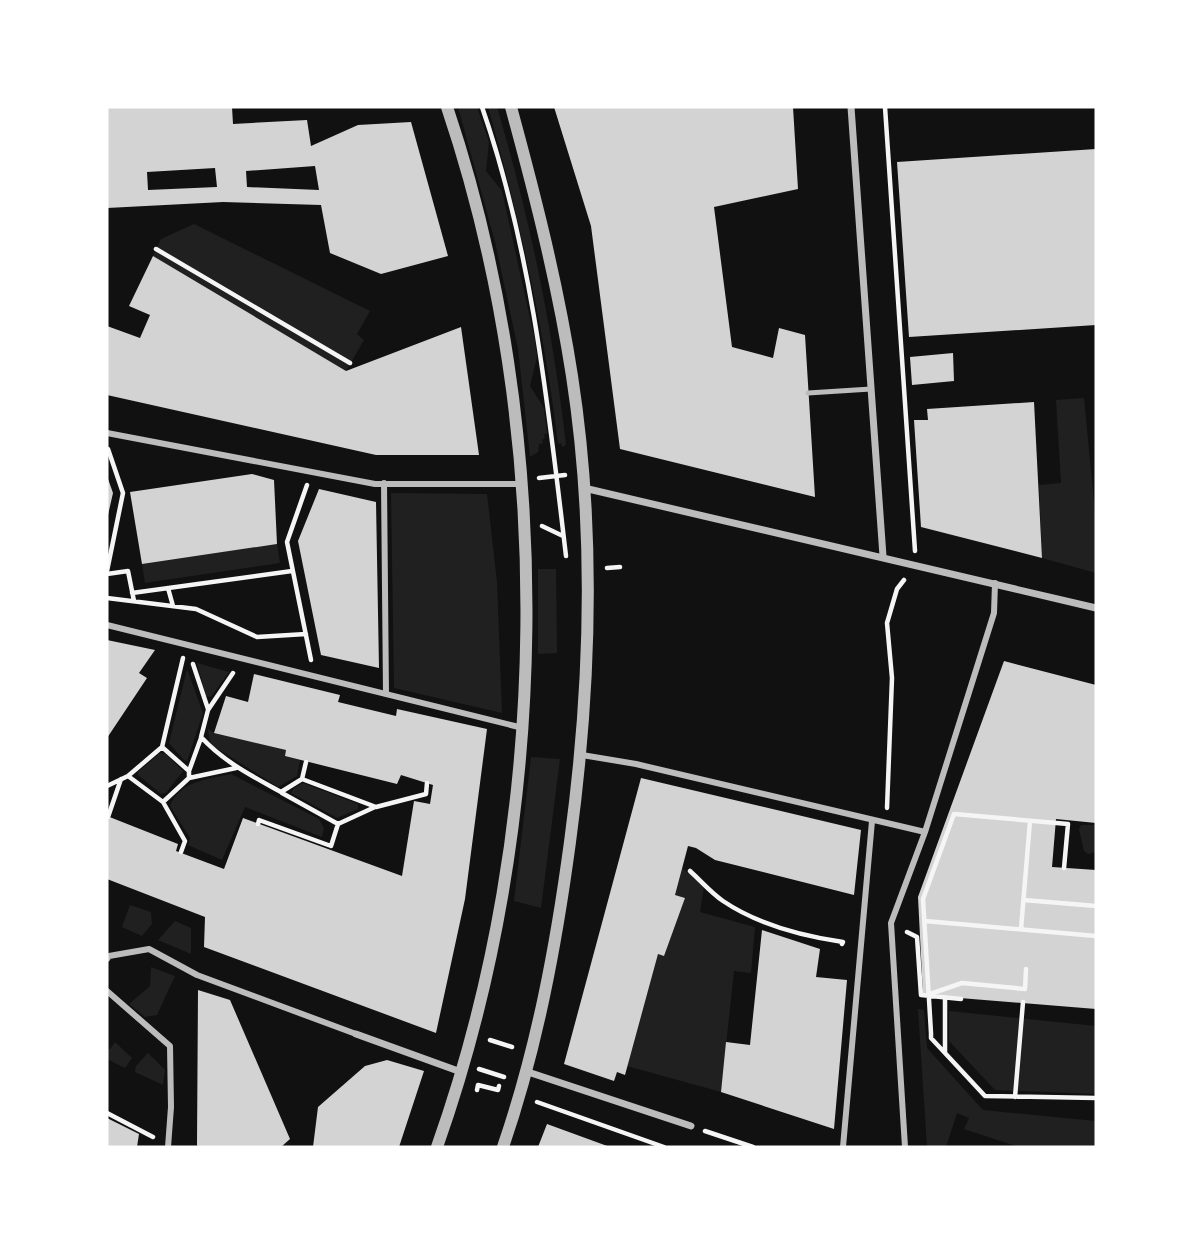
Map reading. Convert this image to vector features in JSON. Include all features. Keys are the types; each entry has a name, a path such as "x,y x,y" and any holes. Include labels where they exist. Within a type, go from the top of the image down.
{"street":[{"path":"438,1147 473,1034 502,897 523,728 527,621 521,482 506,352 482,234 460,146 447,107"},
{"path":"503,1147 532,1053 562,905 582,755 589,622 583,472 569,363 536,196 512,107"},
{"path":"851,107 883,556"},
{"path":"107,433 384,484 521,482"},
{"path":"384,484 386,694"},
{"path":"584,488 1096,608"},
{"path":"905,1147 891,923 925,832 994,613 995,583"},
{"path":"107,625 523,728"},
{"path":"582,755 636,764 925,832"},
{"path":"843,1147 872,821"},
{"path":"107,959 109,956 149,949 197,975 356,1034 464,1068"},
{"path":"107,991 170,1046 171,1108 168,1147"},
{"path":"524,1084 691,1126"}],"lane":[{"path":"808,393 871,389"}],"path":[{"path":"482,107 494,140 512,212 540,344 566,568"},
{"path":"885,107 915,552"},
{"path":"156,249 350,363"},
{"path":"107,445 123,494 107,572 128,571 134,601"},
{"path":"312,471 287,542 314,676"},
{"path":"521,482 583,472"},
{"path":"536,524 573,540"},
{"path":"608,572 607,568 620,567"},
{"path":"132,593 292,571"},
{"path":"169,588 173,606"},
{"path":"107,598 196,609 257,637 306,634"},
{"path":"187,644 208,710"},
{"path":"107,786 128,776 162,747 187,644"},
{"path":"189,778 208,710 243,657"},
{"path":"201,737 237,768 338,824"},
{"path":"162,747 189,771"},
{"path":"281,792 302,779 306,762"},
{"path":"163,802 189,778 237,768"},
{"path":"128,776 163,802 185,841 180,852"},
{"path":"108,817 121,779"},
{"path":"302,779 376,807"},
{"path":"258,824 259,820 331,846 338,824 376,807 426,794 427,783"},
{"path":"1064,868 1068,824 954,814 923,899 930,1033 985,1096 1096,1098"},
{"path":"1021,929 1030,821"},
{"path":"691,871 722,901 764,921 817,938"},
{"path":"1024,900 1096,906"},
{"path":"925,921 1096,936"},
{"path":"917,937 921,995 961,999"},
{"path":"929,994 962,983 1025,989 1026,968"},
{"path":"944,997 945,1053"},
{"path":"1015,1097 1023,1002"},
{"path":"473,1034 532,1053"},
{"path":"507,1056 513,1035"},
{"path":"474,1098 478,1085 498,1090 505,1066"},
{"path":"464,1068 524,1084 664,1147"},
{"path":"107,1113 139,1130"},
{"path":"691,1126 753,1147"}],"shaded area":[{"path":"458,107 477,107 489,142 486,171 502,191 535,341 537,357 530,386 544,408 547,433 543,443 539,444 538,452 530,457 518,349 495,242"},
{"path":"488,107 497,107 530,232 554,359 566,445 562,447 561,443 558,444 546,358 530,274"},
{"path":"194,224 370,311 357,334 364,340 346,371 153,256 161,239"},
{"path":"1084,398 1096,523 1096,573 1042,558 1039,485 1061,483 1056,400"},
{"path":"391,493 487,494 497,582 502,713 394,688"},
{"path":"277,544 280,563 145,583 142,564"},
{"path":"538,569 556,569 557,653 538,654"},
{"path":"197,663 229,672 211,697 206,696"},
{"path":"187,669 203,713 187,761 169,743"},
{"path":"208,729 286,750 285,756 300,760 297,776 278,787 215,747 210,742"},
{"path":"160,753 166,754 183,771 166,793 161,794 138,775 138,772"},
{"path":"531,757 560,759 541,908 514,901"},
{"path":"231,774 319,819 324,828 322,837 245,807 222,860 188,845 190,838 170,806 174,798 180,791 196,782"},
{"path":"303,783 358,804 358,809 337,818 291,793"},
{"path":"1081,825 1096,825 1096,852 1088,854 1084,851 1079,829"},
{"path":"682,868 704,886 700,912 755,927 751,973 734,971 721,1092 627,1066 658,954 664,956 685,898 675,895"},
{"path":"130,905 151,912 152,924 142,936 122,927"},
{"path":"175,921 191,928 191,954 158,940"},
{"path":"151,967 175,976 157,1015 145,1017 129,1004 150,986"},
{"path":"918,1009 924,1010 927,1048 983,1110 1096,1121 1096,1147 1019,1147 964,1129 969,1118 957,1113 946,1147 927,1147"},
{"path":"949,1011 1096,1026 1096,1094 995,1090 949,1041"},
{"path":"115,1042 132,1058 125,1068 107,1059 107,1049"},
{"path":"148,1053 165,1070 163,1085 135,1072 136,1066"}],"building":[{"path":"107,107 232,107 233,124 307,120 311,146 358,125 411,122 448,256 381,274 330,253 321,205 223,202 107,208","holes":["315,166 319,190 247,187 246,171","215,168 217,187 148,190 147,172"]},
{"path":"554,107 793,107 798,189 714,207 732,347 773,358 779,328 805,335 815,497 620,449 591,226"},
{"path":"1096,149 1096,325 909,337 897,162"},
{"path":"153,256 346,371 461,327 479,455 376,455 107,395 107,326 140,338 150,315 129,306"},
{"path":"953,353 954,381 912,385 910,357"},
{"path":"1034,402 1042,558 921,527 914,420 928,420 927,409"},
{"path":"252,474 274,480 277,544 142,564 130,492"},
{"path":"107,476 113,493 108,515 107,515"},
{"path":"319,489 376,502 379,668 321,655 298,541"},
{"path":"107,640 155,650 139,673 147,678 107,738"},
{"path":"1004,661 1096,685 1096,823 1056,819 1052,867 1096,870 1096,1009 923,995 918,897"},
{"path":"254,674 340,695 338,702 396,716 397,709 487,729 465,899 436,1033 204,947 205,917 107,879 107,816 178,844 176,851 224,869 243,818 402,876 414,801 430,804 433,785 401,775 397,784 285,756 286,750 214,733 226,696 248,702"},
{"path":"641,778 861,830 854,895 715,860 688,846 675,895 685,898 664,956 658,954 625,1075 617,1072 614,1081 564,1064"},
{"path":"762,930 820,949 816,977 847,980 834,1129 721,1092 726,1042 750,1045"},
{"path":"198,990 230,1000 290,1139 281,1147 198,1147"},
{"path":"387,1060 424,1071 399,1147 313,1147 318,1107 365,1066"},
{"path":"107,1118 139,1134 137,1147 107,1147"},
{"path":"547,1124 610,1147 538,1147"}]}
